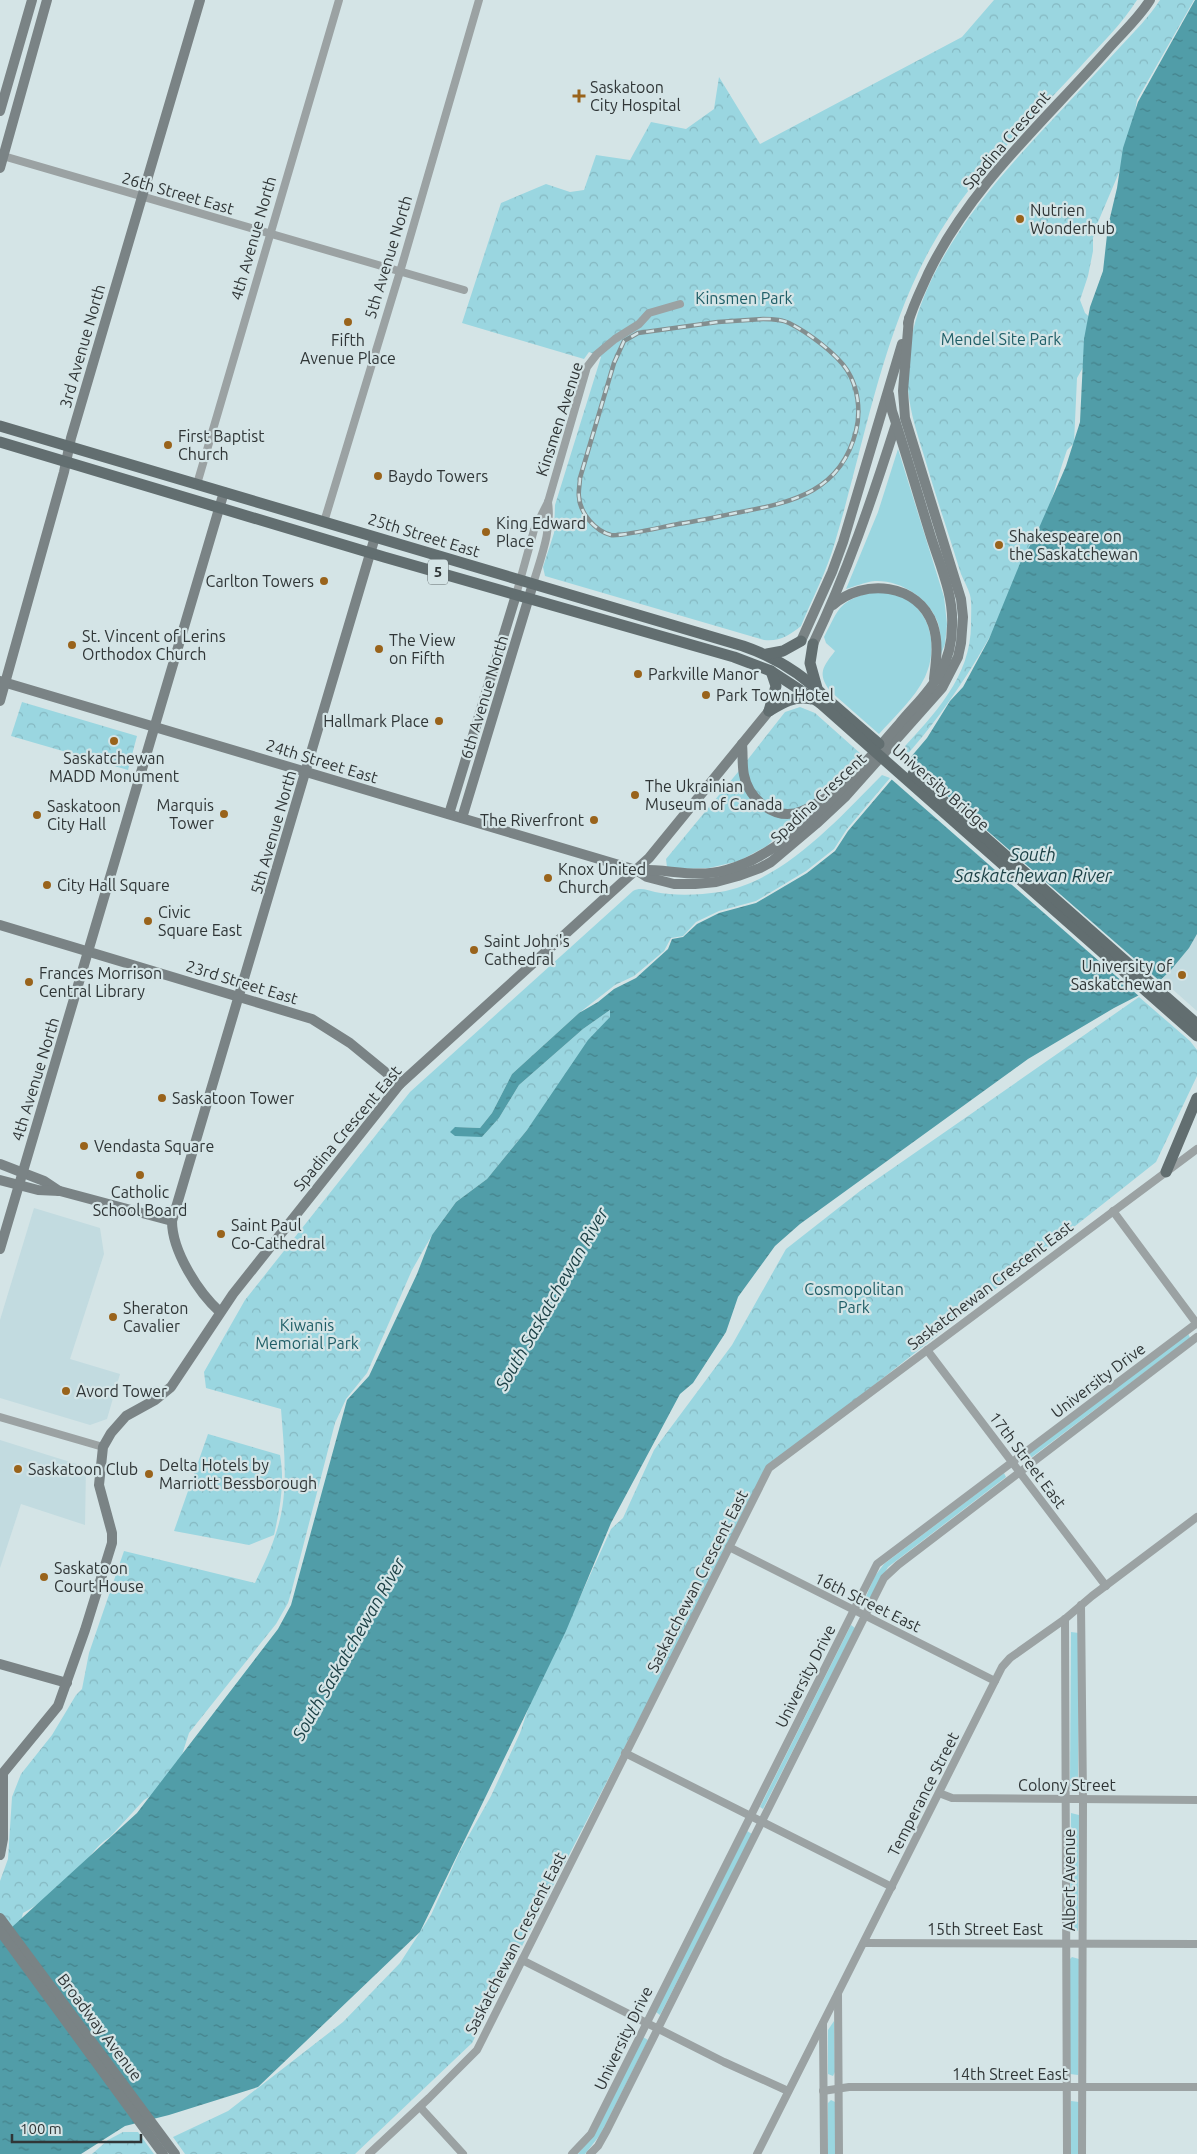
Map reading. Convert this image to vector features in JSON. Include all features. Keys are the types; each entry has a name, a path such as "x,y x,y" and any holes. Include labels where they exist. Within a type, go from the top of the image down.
{"main road":[{"name":"25th Street East","path":"0,426 767,654 816,688 823,701"},
{"name":"25th Street East","path":"0,442 370,553 734,657 771,671 823,701"},
{"path":"767,654 783,651 807,642 816,688"},
{"path":"769,711 776,686 771,671"},
{"path":"769,711 782,703 802,697 823,701"},
{"name":"University Bridge","path":"823,701 1197,1024"},
{"name":"University Bridge","path":"823,701 1197,1036"},
{"path":"1166,1172 1197,1098"}],"street":[{"path":"0,111 32,0"},
{"path":"0,168 47,0"},
{"name":"3rd Avenue North","path":"0,702 2,682 200,0"},
{"name":"4th Avenue North","path":"197,484 339,0"},
{"name":"5th Avenue North","path":"324,522 400,272 479,0"},
{"name":"Spadina Crescent","path":"807,642 843,542 909,318 918,294 950,232 995,172 1088,72 1149,1"},
{"name":"26th Street East","path":"2,156 464,290"},
{"name":"Kinsmen Avenue","path":"521,581 534,530 548,502 587,368 593,358 615,339 639,324 649,313 680,304"},
{"name":"Spadina Crescent","path":"807,642 830,607 869,508 896,423 903,391 909,318"},
{"name":"Spadina Crescent","path":"636,870 653,868 674,873 710,874 742,865 772,850 844,787 934,684 941,671 951,640 951,609 942,572 896,423 888,390"},
{"name":"Spadina Crescent","path":"636,870 647,877 695,884 716,882 738,876 771,862 846,796 942,688 958,657 963,616 961,599 905,418 903,391"},
{"name":"4th Avenue North","path":"0,1249 224,492"},
{"name":"Kinsmen Avenue","path":"533,584 549,525 548,502"},
{"name":"5th Avenue North","path":"172,1221 240,997 374,537"},
{"name":"6th Avenue North","path":"449,814 521,581"},
{"name":"6th Avenue North","path":"462,818 533,584"},
{"path":"830,607 842,597 862,589 889,588 910,597 925,612 932,623 936,650 934,684"},
{"name":"24th Street East","path":"2,682 636,870"},
{"name":"Spadina Crescent East","path":"66,1683 86,1630 112,1542 112,1533 99,1485 103,1447 112,1432 126,1416 156,1400 171,1387 220,1312 308,1197 400,1084 649,858 769,711"},
{"path":"742,744 744,774 753,796 764,807 784,813 801,812 844,787"},
{"name":"23rd Street East","path":"0,925 276,1007 322,1024 350,1043 400,1084"},
{"name":"Saskatchewan Crescent East","path":"369,2154 420,2107 477,2050 769,1468 1197,1149"},
{"path":"0,1164 44,1181 60,1191"},
{"path":"0,1180 38,1190 60,1191 172,1221 172,1233 176,1244 199,1288 208,1301 220,1312"},
{"path":"1113,1212 1197,1324"},
{"name":"University Drive","path":"572,2154 591,2134 877,1564 1197,1324"},
{"name":"University Drive","path":"590,2154 598,2146 607,2130 659,2029 884,1578 1019,1471 1197,1337"},
{"name":"17th Street East","path":"927,1350 1106,1586"},
{"path":"0,1417 103,1447"},
{"name":"Temperance Street","path":"757,2154 1002,1667 1010,1658 1197,1517"},
{"name":"16th Street East","path":"729,1547 994,1681"},
{"name":"Albert Avenue","path":"1081,1606 1083,1800 1082,2154"},
{"name":"Albert Avenue","path":"1065,1618 1067,2154"},
{"path":"0,1664 66,1683 58,1706 2,1774 2,1839 0,1855"},
{"path":"625,1753 892,1887"},
{"name":"Colony Street","path":"939,1793 952,1798 1197,1800"},
{"name":"Broadway Avenue","path":"0,1918 175,2154"},
{"name":"Broadway Avenue","path":"0,1932 163,2154"},
{"name":"15th Street East","path":"864,1943 1083,1942 1197,1944"},
{"path":"522,1960 788,2091"},
{"path":"838,1993 839,2154"},
{"path":"823,2022 824,2154"},
{"name":"14th Street East","path":"823,2091 839,2088 1197,2087"},
{"path":"420,2107 463,2154"}],"shaded area":[{"name":"University of Saskatchewan","path":"1197,933 1197,1011 1162,980 1184,954"},
{"path":"34,1208 100,1228 104,1254 70,1359 120,1374 107,1419 90,1425 0,1398 0,1320"},
{"path":"0,1440 86,1467 85,1525 21,1504 0,1568"}],"green space":[{"name":"Kinsmen Park","path":"994,0 1137,0 1110,34 1000,153 962,199 930,249 913,283 886,356 832,553 801,626 784,637 775,640 764,640 545,576 543,567 554,533 555,505 601,357 589,352 584,359 462,323 501,203 546,184 570,192 584,190 596,155 630,160 651,122 686,129 714,109 719,77 760,144 962,37"},
{"name":"Mendel Site Park","path":"1160,0 1194,0 1137,100 1129,149 1093,238 1093,251 1088,276 1080,300 1085,313 1095,322 1085,364 1077,378 1074,443 1067,450 1036,544 994,629 979,656 944,708 905,757 900,752 938,709 958,677 970,642 971,622 970,595 961,574 938,502 911,407 908,389 909,350 918,313 933,276 953,241 977,207 1028,145 1136,30"},
{"path":"898,449 944,597 947,624 945,644 941,654 938,623 934,614 921,598 913,592 885,581 863,583 846,589 878,512"},
{"path":"875,591 895,594 909,601 918,609 925,619 931,641 929,665 921,685 879,734 830,691 823,675 827,661 835,651 826,643 824,637 838,611 854,598"},
{"path":"22,702 137,736 128,770 11,736"},
{"path":"800,707 815,713 861,754 767,846 739,861 709,868 677,869 667,867 666,859 785,712"},
{"name":"Kiwanis Memorial Park","path":"882,775 890,778 847,829 834,849 806,871 756,901 719,911 696,922 683,936 671,938 664,951 634,976 615,985 579,1013 512,1074 492,1113 480,1128 455,1127 482,1137 499,1118 519,1085 583,1029 610,1010 610,1017 527,1130 487,1179 456,1202 432,1235 412,1270 367,1373 346,1399 335,1423 291,1593 288,1603 276,1624 189,1733 180,1761 152,1795 144,1800 110,1837 99,1845 78,1871 49,1896 23,1913 21,1921 0,1939 0,1881 8,1859 12,1797 21,1774 52,1735 76,1695 82,1689 89,1653 124,1551 255,1583 271,1548 283,1505 285,1473 281,1409 206,1388 204,1372 245,1300 410,1092 633,891 641,889 679,895 720,892 744,886 788,862 809,846"},
{"name":"Cosmopolitan Park","path":"1139,997 1190,1041 1197,1050 1197,1076 1156,1162 768,1469 472,2043 355,2154 185,2154 173,2137 228,2111 343,2022 400,1963 431,1915 460,1851 491,1796 520,1733 543,1665 556,1650 611,1529 623,1518 654,1450 732,1345 786,1249 860,1191"},
{"path":"1188,1333 1190,1338 1028,1460 1026,1456"},
{"path":"208,1434 280,1455 282,1485 274,1535 249,1545 174,1531"},
{"path":"1004,1473 1006,1477 888,1567 869,1601 864,1601 875,1576 884,1564"},
{"path":"851,1625 855,1628 763,1809 760,1807"},
{"path":"1071,1632 1079,1633 1078,1787 1070,1786"},
{"path":"1071,1813 1079,1815 1078,1931 1070,1929"},
{"path":"747,1831 752,1834 660,2015 656,2012"},
{"path":"1072,1957 1079,1959 1078,2075 1070,2074 1070,1959"},
{"path":"834,2021 835,2072 833,2076 828,2074 828,2030"},
{"path":"643,2037 648,2040 600,2135 585,2154 578,2154 597,2130"},
{"path":"831,2100 835,2102 835,2154 828,2154 828,2103"},
{"path":"1071,2101 1079,2102 1079,2154 1070,2154"},
{"path":"123,2132 138,2132 154,2154 92,2154 108,2140"}],"water":[{"name":"South Saskatchewan River","path":"1195,0 1197,0 1197,934 1189,948 1170,971 1151,989 1114,1008 1028,1059 800,1224 775,1246 738,1297 726,1332 693,1383 680,1394 611,1523 566,1631 420,1932 258,2087 169,2115 125,2126 81,2154 0,2154 0,1938 137,1813 278,1629 291,1605 347,1400 369,1376 417,1274 432,1235 456,1202 487,1179 527,1130 588,1040 610,1017 610,1010 583,1029 519,1085 499,1118 482,1137 455,1136 450,1132 455,1127 480,1128 492,1113 512,1074 579,1013 598,1002 614,989 636,978 668,949 672,939 683,937 697,924 719,913 756,903 807,873 835,851 848,831 927,738 950,701 963,687 989,639 1021,561 1035,537 1066,466 1080,422 1084,339 1090,307 1103,271 1108,226 1117,188 1123,148 1138,102"}],"pier":[{"path":"905,759 1162,983 1140,997 890,778"}],"railway":[{"path":"763,319 776,319 786,322 804,332 836,357 851,377 856,391 858,423 849,451 839,468 813,490 779,504 624,534 611,535 599,530 582,509 579,492 580,478 614,363 624,341 638,333 718,322 763,319"}],"place":[{"name":"Saskatoon City Hospital","path":"579,96"},
{"name":"Nutrien Wonderhub","path":"1020,219"},
{"name":"Fifth Avenue Place","path":"348,322"},
{"name":"First Baptist Church","path":"168,445"},
{"name":"Baydo Towers","path":"378,476"},
{"name":"King Edward Place","path":"486,532"},
{"name":"Shakespeare on the Saskatchewan","path":"999,545"},
{"name":"Carlton Towers","path":"324,581"},
{"name":"St. Vincent of Lerins Orthodox Church","path":"72,645"},
{"name":"The View on Fifth","path":"379,649"},
{"name":"Parkville Manor","path":"638,674"},
{"name":"Park Town Hotel","path":"706,695"},
{"name":"Hallmark Place","path":"439,721"},
{"name":"Saskatchewan MADD Monument","path":"114,741"},
{"name":"The Ukrainian Museum of Canada","path":"635,795"},
{"name":"Marquis Tower","path":"224,814"},
{"name":"Saskatoon City Hall","path":"37,815"},
{"name":"The Riverfront","path":"594,820"},
{"name":"Knox United Church","path":"548,878"},
{"name":"City Hall Square","path":"47,885"},
{"name":"Civic Square East","path":"148,921"},
{"name":"Saint John's Cathedral","path":"474,950"},
{"name":"University of Saskatchewan","path":"1182,975"},
{"name":"Frances Morrison Central Library","path":"29,982"},
{"name":"Saskatoon Tower","path":"162,1098"},
{"name":"Vendasta Square","path":"84,1146"},
{"name":"Catholic School Board","path":"140,1175"},
{"name":"Saint Paul Co-Cathedral","path":"221,1234"},
{"name":"Sheraton Cavalier","path":"113,1317"},
{"name":"Avord Tower","path":"66,1391"},
{"name":"Saskatoon Club","path":"18,1469"},
{"name":"Delta Hotels by Marriott Bessborough","path":"149,1474"},
{"name":"Saskatoon Court House","path":"44,1577"}]}
